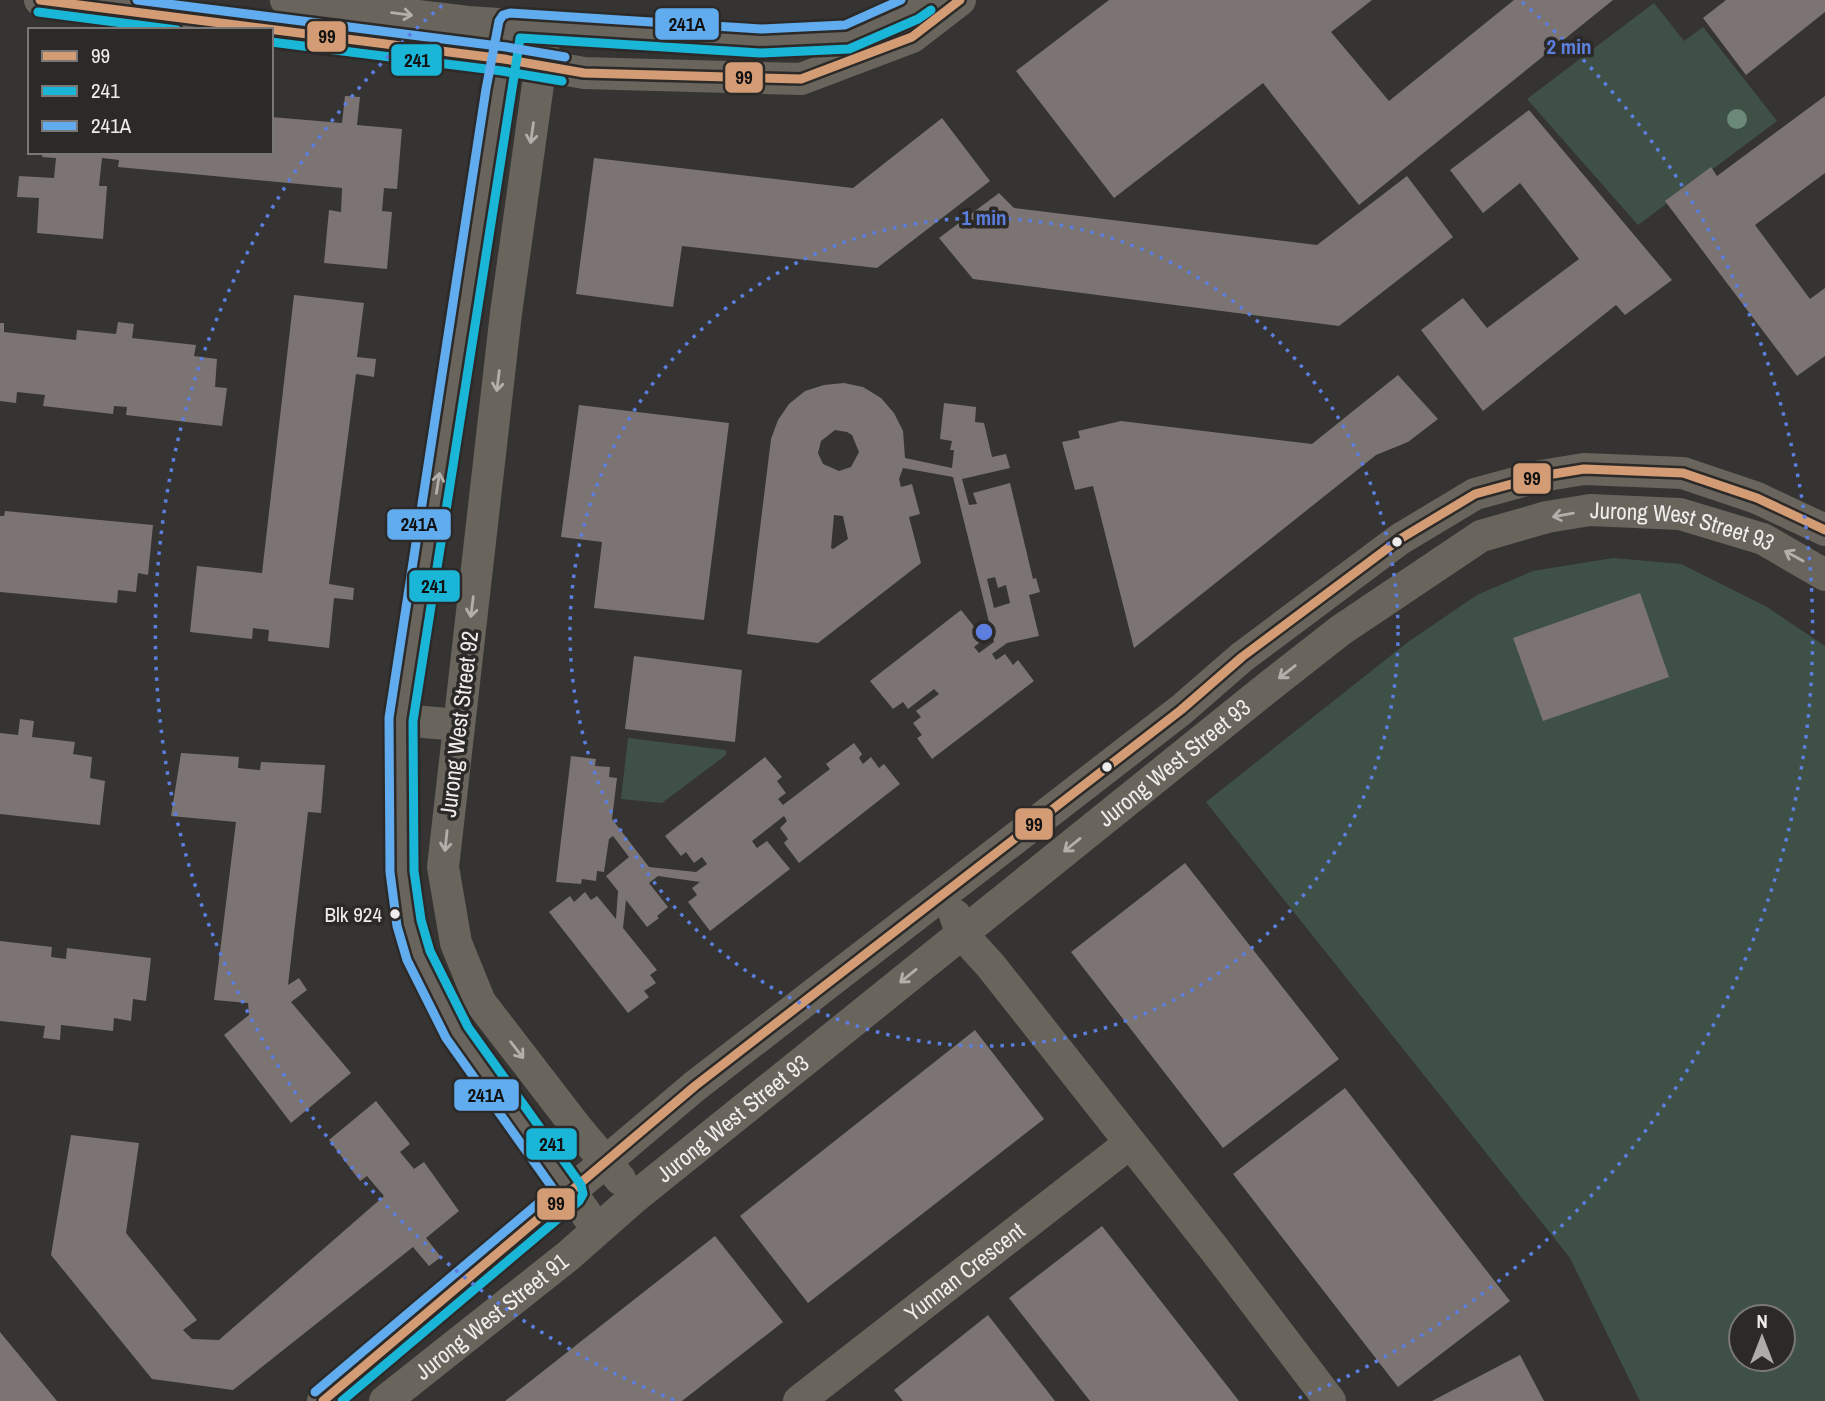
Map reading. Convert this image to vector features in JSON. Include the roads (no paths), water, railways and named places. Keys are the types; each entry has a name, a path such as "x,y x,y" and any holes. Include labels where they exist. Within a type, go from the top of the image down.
{"street":[{"path":"40,0 260,28"},
{"path":"286,0 468,22 761,41 848,37 913,8 924,0"},
{"path":"273,30 584,72 801,79 912,37 960,0"},
{"name":"Jurong West Street 92","path":"510,25 401,720 402,872 409,923 419,956 457,1033 597,1229"},
{"name":"Jurong West Street 92","path":"547,27 506,313 443,867 456,943 480,1002 577,1128 635,1197"},
{"name":"Jurong West Street 93","path":"571,1192 695,1086 1181,710 1242,657 1400,539 1475,494 1541,476 1584,469 1683,473 1757,498 1825,530"},
{"name":"Jurong West Street 93","path":"597,1229 961,933 1341,630 1481,536 1547,517 1590,510 1680,514 1763,539 1825,575"},
{"path":"401,720 459,725"},
{"path":"947,893 961,933 991,966 1215,1250 1330,1401"},
{"name":"Yunnan Crescent","path":"810,1398 1130,1143"},
{"name":"Jurong West Street 91","path":"323,1401 571,1192"},
{"name":"Jurong West Street 91","path":"384,1401 568,1256 597,1229"}],"place":[{"name":"Blk 924","path":"395,914"}]}
